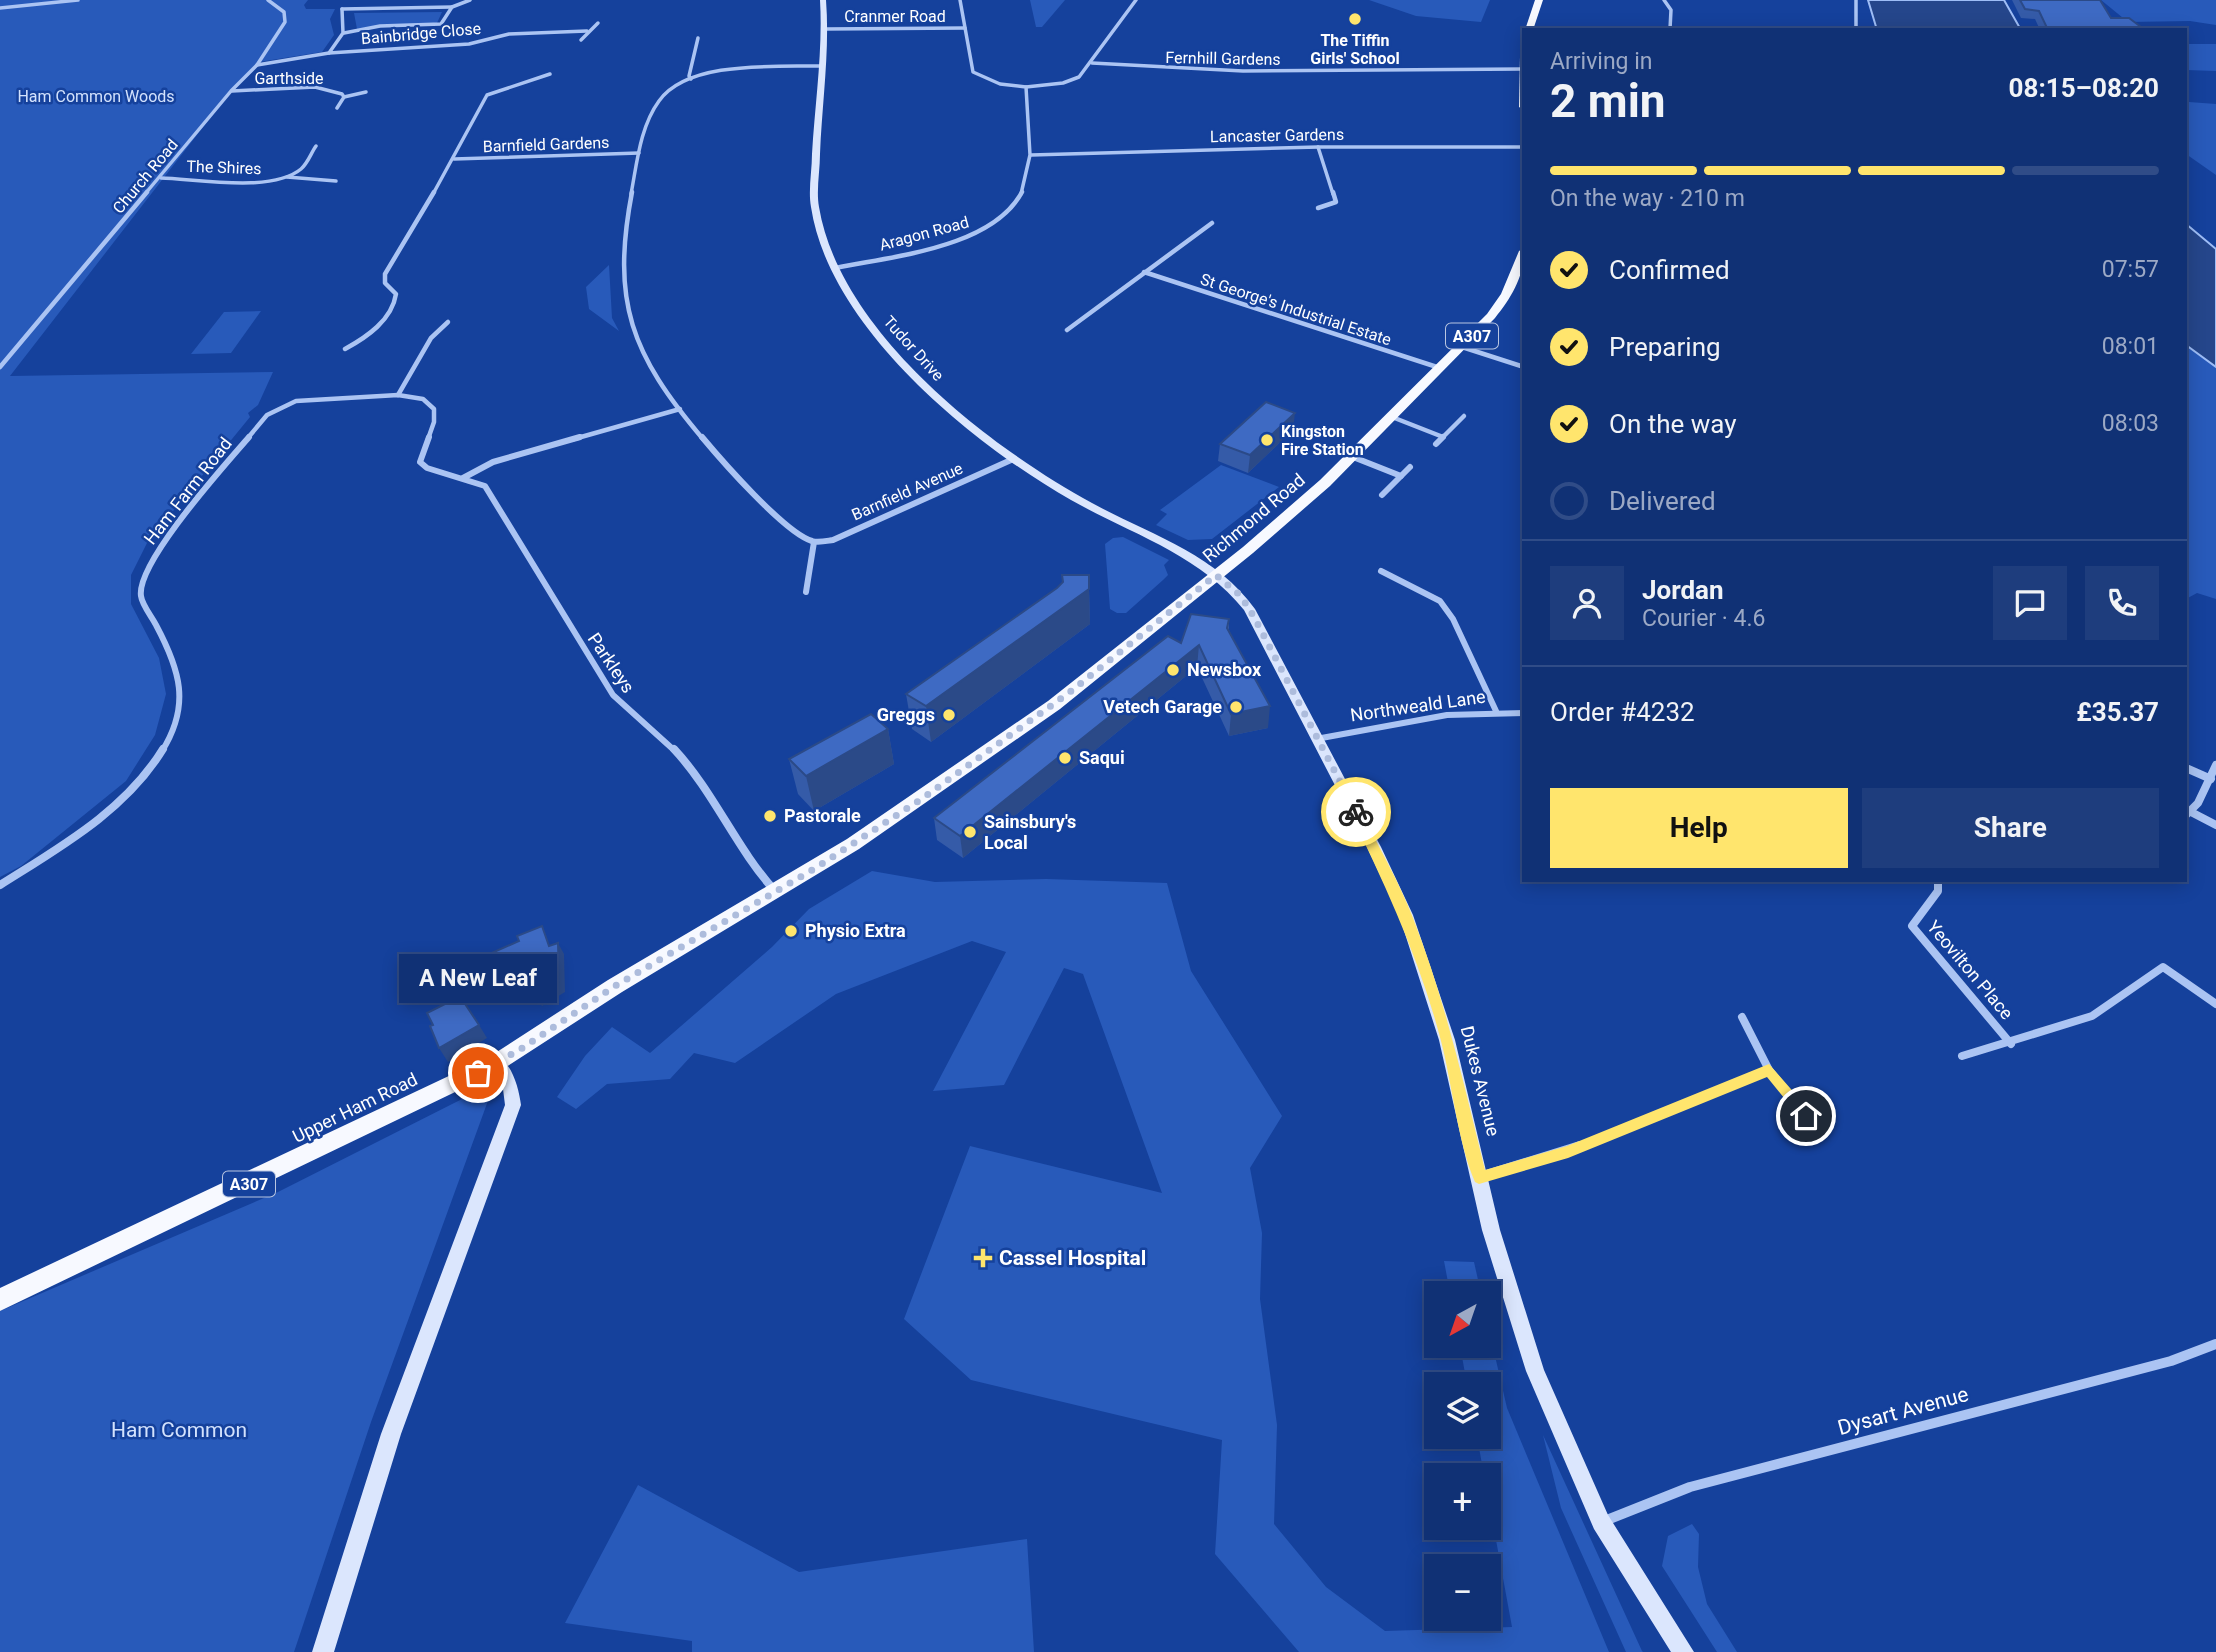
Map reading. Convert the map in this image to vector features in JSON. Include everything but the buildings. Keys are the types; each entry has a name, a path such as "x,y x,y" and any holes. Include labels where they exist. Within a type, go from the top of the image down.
{"main road":[{"path":"1530,28 1539,0"},
{"name":"Richmond Road","path":"962,771 1087,680 1294,511 1353,457 1462,347 1507,295 1521,267"},
{"name":"Upper Ham Road","path":"0,1300 496,1063 591,1001 853,844 962,771"}],"street":[{"path":"0,8 78,0"},
{"name":"Church Road","path":"0,367 161,178 231,91 257,65 285,22 284,12 268,0"},
{"path":"342,9 453,7 470,0"},
{"name":"Tudor Drive","path":"823,0 825,29 814,206 822,239 865,315 906,365 963,421 1011,460 1081,502 1181,552 1216,575"},
{"path":"960,0 973,72 1000,84 1026,87 1072,80 1092,63 1136,0"},
{"path":"1664,0 1671,10 1670,28"},
{"path":"1856,0 1856,28"},
{"path":"329,53 347,25 342,2"},
{"path":"344,33 380,26 441,24 453,7"},
{"path":"581,40 587,31 598,23"},
{"name":"Cranmer Road","path":"825,29 965,28"},
{"name":"Bainbridge Close","path":"257,65 329,53 469,44 509,34 587,31"},
{"path":"691,79 689,76 698,38"},
{"name":"Fernhill Gardens","path":"1092,63 1230,71 1522,69"},
{"path":"806,592 814,542 800,536 724,465 680,409 649,362 629,321 622,279 625,229 639,153 659,98 691,79 746,69 822,66"},
{"name":"Barnfield Gardens","path":"345,349 384,318 396,301 396,294 384,283 385,274 454,159 487,95 550,74"},
{"name":"Garthside","path":"231,91 315,87 332,90 344,97 366,92"},
{"name":"Aragon Road","path":"836,268 959,239 1003,218 1021,195 1031,155 1026,87"},
{"name":"Garthside","path":"337,108 344,97"},
{"name":"The Shires","path":"286,177 301,168 316,146"},
{"path":"1318,147 1336,202 1318,208"},
{"name":"Lancaster Gardens","path":"1031,155 1318,147 1522,147"},
{"name":"Barnfield Gardens","path":"454,159 639,153"},
{"name":"The Shires","path":"161,178 244,183 286,177 336,181"},
{"path":"1067,330 1212,223"},
{"name":"St George's Industrial Estate","path":"1144,272 1440,368"},
{"path":"398,395 432,338 448,322"},
{"path":"1462,347 1522,366"},
{"name":"Ham Farm Road","path":"0,885 62,848 139,783 173,734 182,692 172,655 141,596 147,567 260,421 296,401 398,395 423,399"},
{"name":"Parkleys","path":"423,399 434,409 435,422 420,461 427,468 485,486 613,695 631,716 681,757 746,856 775,891"},
{"path":"463,478 492,462 680,409"},
{"path":"1436,444 1464,416"},
{"path":"1392,417 1443,437"},
{"path":"1353,457 1401,476"},
{"name":"Barnfield Avenue","path":"814,542 833,540 1011,460"},
{"path":"1382,495 1410,467"},
{"path":"1381,571 1440,601 1453,620 1496,711"},
{"name":"Dukes Avenue","path":"1216,575 1241,596 1250,609 1374,847 1406,915 1447,1040 1491,1230 1535,1371 1601,1522 1683,1652"},
{"name":"Northweald Lane","path":"1316,739 1404,722 1496,711 1522,713"},
{"path":"2216,765 2211,779 2188,813 2216,825"},
{"path":"2187,768 2211,779"},
{"name":"Yeovilton Place","path":"1938,882 1937,891 1912,926 2011,1044"},
{"name":"Yeovilton Place","path":"1962,1056 2011,1044 2092,1017 2163,967 2216,1004"},
{"path":"1742,1017 1769,1070 1806,1116"},
{"path":"323,1652 391,1434 513,1105 511,1088 496,1063"},
{"path":"1479,1178 1568,1152 1769,1070"},
{"name":"Dysart Avenue","path":"1601,1522 1690,1486 2171,1361 2216,1344"}],"green space":[{"name":"Ham Common Woods","path":"0,0 308,0 304,5 306,9 335,9 330,19 334,35 322,52 259,62 231,91 10,376 273,372 258,405 248,413 250,417 147,543 131,575 131,604 159,658 166,694 155,735 126,781 21,866 0,877"},
{"path":"1030,0 1065,0 1042,27 1036,27"},
{"path":"1369,0 1490,0 1481,22 1416,16"},
{"path":"2101,0 2216,0 2216,25 2190,21 2128,22"},
{"path":"442,12 437,23 357,29 354,13"},
{"path":"2187,44 2216,44 2216,71 2187,70"},
{"path":"2189,102 2216,104 2216,175 2187,155"},
{"path":"609,265 612,318 619,331 589,309 586,287"},
{"path":"261,311 231,353 191,354 224,312"},
{"path":"2187,346 2216,367 2216,599 2197,593 2187,598"},
{"path":"1221,465 1279,487 1212,539 1188,540 1156,525 1167,514 1160,510"},
{"path":"1123,537 1169,560 1164,565 1168,575 1126,613 1117,613 1110,609 1105,544 1113,538"},
{"path":"872,871 935,882 1046,879 1167,883 1191,971 1282,1116 1250,1168 1262,1233 1260,1299 1277,1425 1274,1524 1326,1587 1385,1631 1501,1631 1501,1627 1512,1627 1501,1554 1499,1554 1496,1540 1501,1540 1501,1463 1482,1463 1479,1449 1501,1449 1501,1382 1507,1408 1609,1652 1299,1652 1215,1554 1222,1440 971,1380 904,1319 970,1146 1162,1193 1083,974 1064,968 1004,1085 933,1091 1006,952 972,941 836,994 735,1063 694,1053 670,1079 607,1084 576,1109 557,1097 585,1056 612,1027 650,1053 772,947 809,909"},
{"name":"Ham Common","path":"470,1095 474,1102 489,1098 371,1422 294,1652 0,1652 0,1311 278,1192"},
{"path":"1444,1261 1474,1262 1478,1281 1448,1281"},
{"path":"1462,1358 1495,1358 1499,1372 1465,1372"},
{"path":"1543,1435 1643,1652 1626,1652 1561,1508"},
{"path":"638,1485 799,1572 1027,1539 1034,1652 692,1652 692,1641 565,1623"},
{"path":"1692,1524 1699,1534 1698,1567 1707,1604 1737,1652 1717,1652 1662,1566 1668,1536"}],"shaded area":[{"path":"1868,0 2004,0 2020,28 1876,28"},
{"path":"2187,225 2216,249 2216,367 2187,346"}],"way so far":[{"path":"478,1073 521,1049 615,986 814,869 923,798 1070,692 1216,575 1241,596 1254,617 1356,812"}],"place":[{"name":"The Tiffin Girls' School","path":"1355,19"},
{"name":"Kingston Fire Station","path":"1267,440"},
{"name":"Newsbox","path":"1173,670"},
{"name":"Vetech Garage","path":"1236,707"},
{"name":"Greggs","path":"949,715"},
{"name":"Saqui","path":"1065,758"},
{"name":"Pastorale","path":"770,816"},
{"name":"Sainsbury's Local","path":"970,832"},
{"name":"Physio Extra","path":"791,931"},
{"name":"A New Leaf","path":"478,1073"},
{"name":"Cassel Hospital","path":"983,1258"}],"route":[{"path":"1356,812 1406,915 1423,963 1447,1040 1479,1178 1568,1152 1769,1070 1806,1116"}]}
